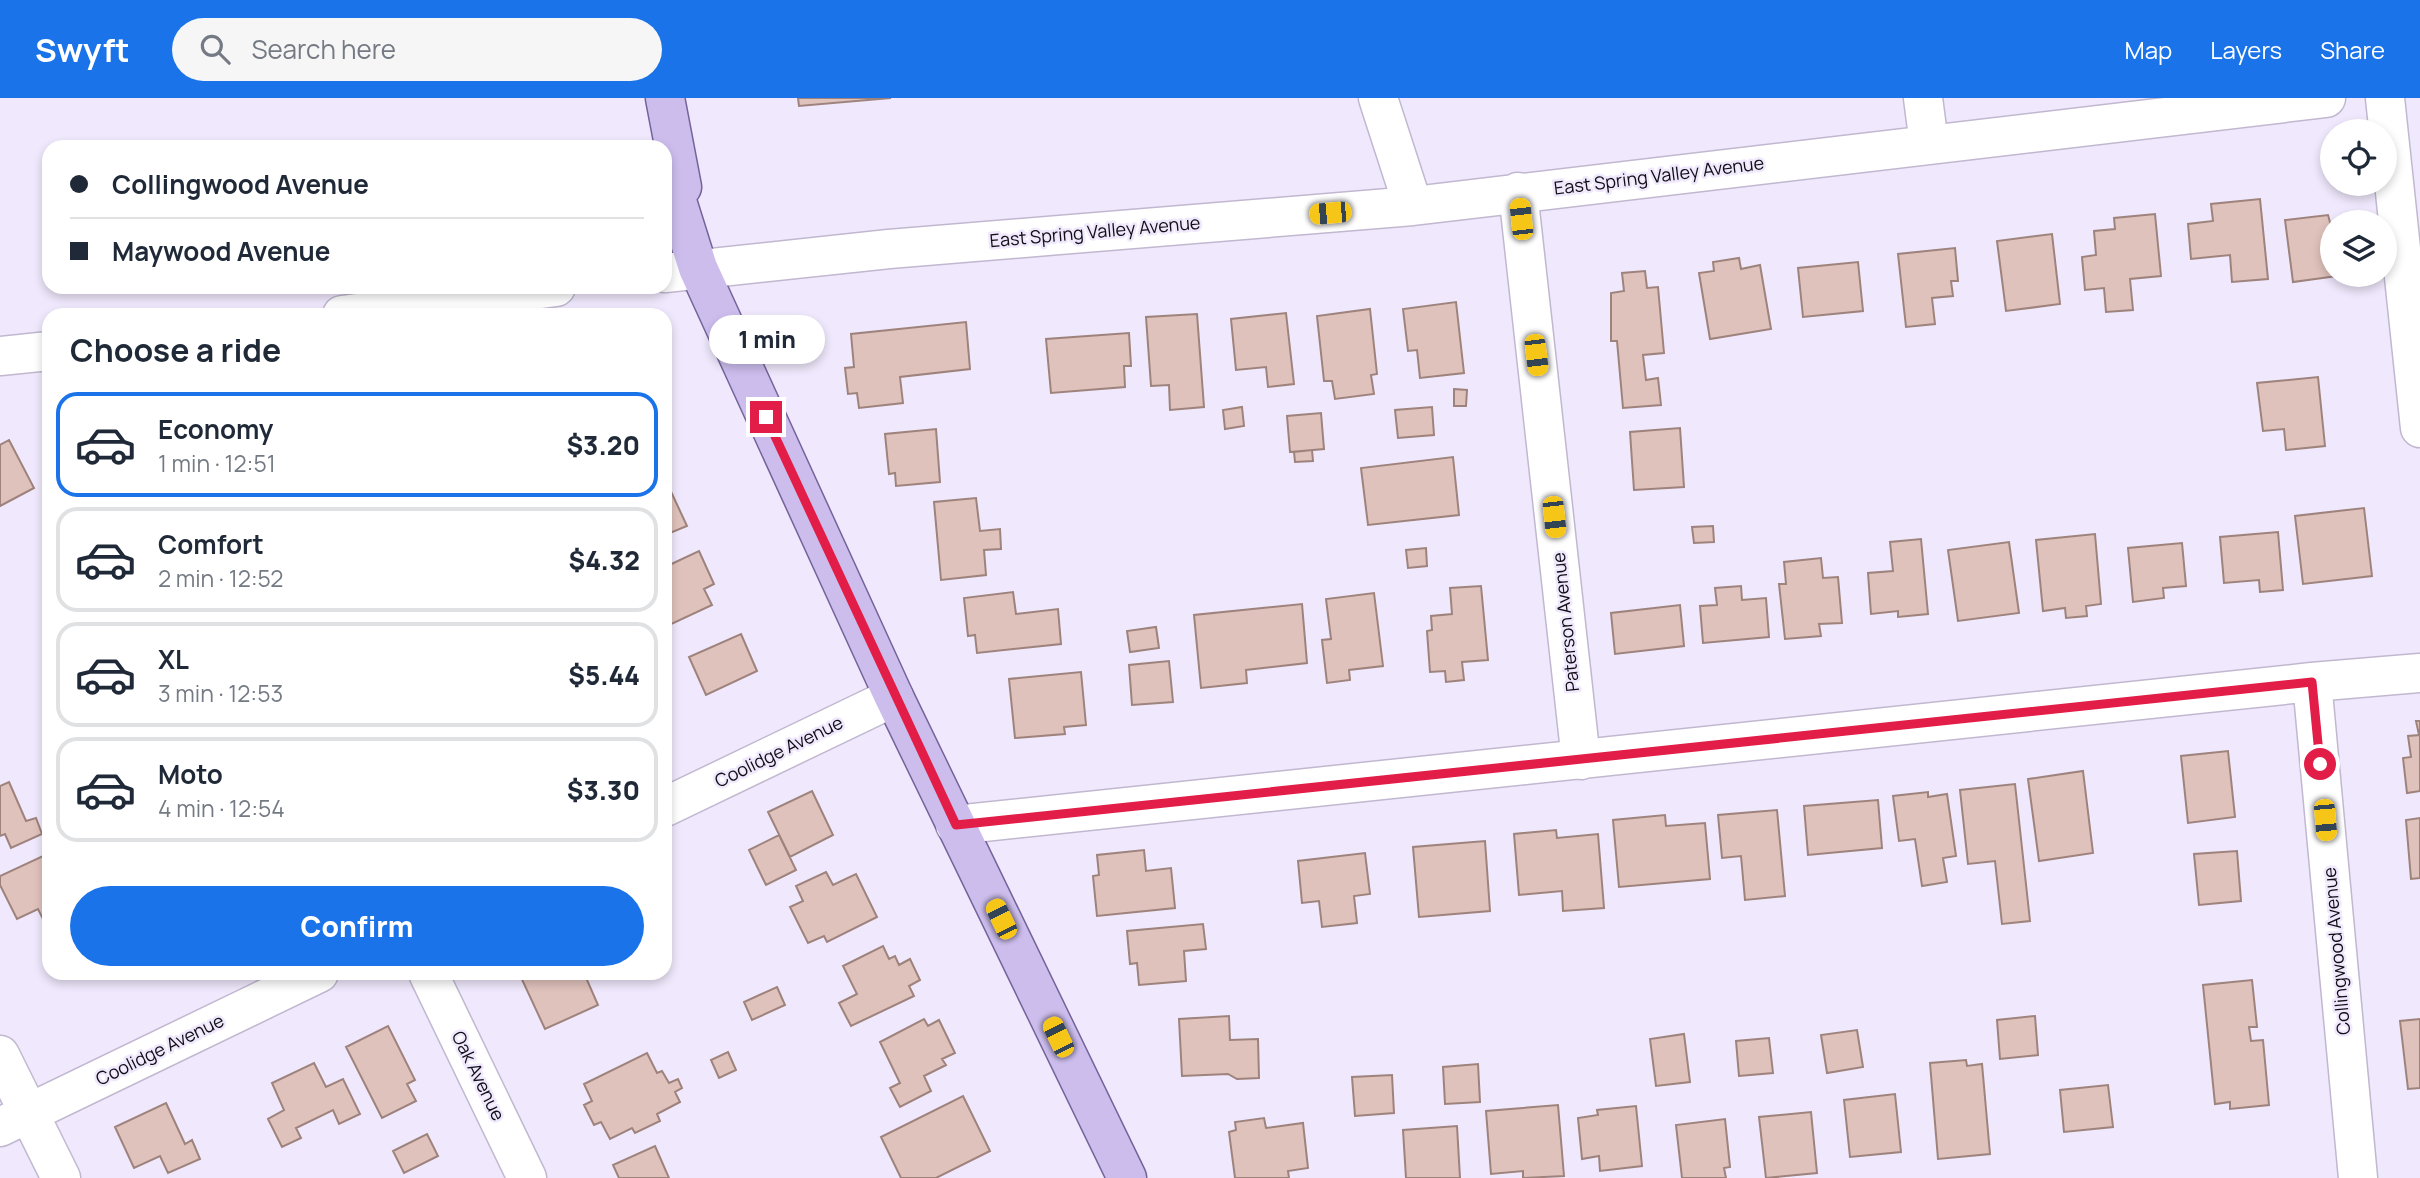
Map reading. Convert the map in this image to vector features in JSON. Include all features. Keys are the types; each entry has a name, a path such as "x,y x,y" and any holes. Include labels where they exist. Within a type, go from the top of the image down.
{"main road":[{"path":"645,98 658,140"},
{"path":"665,98 669,140"},
{"path":"672,174 681,271"},
{"path":"672,210 681,271 894,697 1127,1178"}],"street":[{"path":"1378,98 1413,206"},
{"path":"1923,98 1929,144"},
{"name":"East Spring Valley Avenue","path":"681,271 903,248 1413,206 2326,98"},
{"path":"2385,98 2420,428"},
{"name":"Paterson Avenue","path":"1518,192 1581,760"},
{"path":"396,308 502,294"},
{"path":"0,356 42,352"},
{"path":"956,825 2312,682 2420,673"},
{"name":"Collingwood Avenue","path":"2312,682 2358,1178"},
{"name":"Coolidge Avenue","path":"672,804 894,697"},
{"name":"Coolidge Avenue","path":"15,1120 305,980"},
{"name":"Oak Avenue","path":"431,980 527,1178"},
{"path":"0,1055 15,1120 61,1178"}],"building":[{"path":"798,98 891,98 799,106"},
{"path":"2260,199 2268,279 2232,282 2230,255 2191,259 2188,224 2213,221 2211,204"},
{"path":"2155,214 2161,276 2130,279 2133,310 2106,312 2104,288 2085,290 2082,257 2096,255 2094,231 2115,229 2114,218"},
{"path":"2320,216 2320,278 2293,282 2285,220"},
{"path":"2052,234 2060,304 2006,311 1997,241"},
{"path":"1955,248 1958,281 1951,281 1953,296 1932,298 1935,324 1906,327 1898,254"},
{"path":"1739,258 1741,269 1760,265 1771,329 1710,339 1699,273 1714,271 1713,262"},
{"path":"1858,262 1863,311 1803,317 1798,268"},
{"path":"1645,271 1647,288 1658,287 1664,353 1643,355 1646,380 1658,378 1661,405 1623,408 1617,341 1611,341 1611,293 1624,291 1622,273"},
{"path":"1456,302 1464,373 1420,378 1417,350 1408,351 1403,309"},
{"path":"1370,309 1377,374 1371,375 1374,394 1335,399 1332,381 1324,381 1317,316"},
{"path":"1286,313 1294,384 1268,387 1266,367 1236,370 1231,319"},
{"path":"1197,314 1204,407 1170,410 1169,385 1151,386 1146,317"},
{"path":"966,322 970,369 900,377 903,403 859,408 857,393 848,394 845,368 854,367 851,334"},
{"path":"1129,333 1131,366 1124,366 1125,387 1051,393 1046,339"},
{"path":"2318,377 2325,446 2286,450 2284,429 2263,431 2257,383"},
{"path":"1454,389 1467,390 1466,406 1454,406"},
{"path":"1242,407 1244,426 1225,429 1223,410"},
{"path":"1432,407 1434,435 1398,438 1395,410"},
{"path":"1321,413 1324,449 1290,452 1287,416"},
{"path":"1680,428 1684,487 1634,490 1630,432"},
{"path":"936,429 940,482 896,486 895,473 889,474 885,434"},
{"path":"9,440 34,488 0,506 0,445"},
{"path":"1312,450 1313,461 1295,462 1294,452"},
{"path":"1453,457 1459,515 1368,525 1361,468"},
{"path":"672,494 687,526 672,532"},
{"path":"976,498 980,531 1000,529 1001,549 984,550 986,575 941,580 934,502"},
{"path":"2364,508 2372,576 2303,584 2295,516"},
{"path":"1713,526 1714,542 1694,543 1692,527"},
{"path":"2278,532 2283,590 2260,592 2259,580 2224,583 2220,537"},
{"path":"2095,534 2101,604 2086,606 2087,616 2066,618 2065,608 2043,611 2036,540"},
{"path":"1921,539 1928,614 1898,617 1898,611 1871,614 1868,573 1893,571 1890,542"},
{"path":"2009,542 2019,613 1958,621 1948,550"},
{"path":"2182,543 2186,586 2163,588 2164,598 2133,602 2128,548"},
{"path":"1426,548 1427,566 1408,568 1406,550"},
{"path":"699,551 714,584 704,589 712,605 672,624 672,564"},
{"path":"1821,558 1823,578 1838,577 1842,623 1819,624 1821,636 1785,639 1779,584 1786,584 1784,562"},
{"path":"1481,586 1488,660 1462,662 1464,680 1446,682 1445,671 1430,672 1427,631 1432,630 1431,616 1452,614 1450,588"},
{"path":"1741,586 1742,600 1766,598 1769,637 1703,643 1700,606 1717,605 1715,588"},
{"path":"1013,592 1016,614 1058,609 1061,644 977,653 975,635 968,636 964,598"},
{"path":"1374,593 1383,666 1349,670 1350,680 1327,683 1322,640 1331,639 1326,599"},
{"path":"1302,604 1307,663 1246,670 1247,683 1201,688 1194,615"},
{"path":"1680,605 1684,646 1615,654 1611,613"},
{"path":"1156,627 1159,648 1130,652 1127,631"},
{"path":"741,634 757,671 706,695 689,657"},
{"path":"1169,661 1173,702 1132,705 1129,665"},
{"path":"1081,672 1086,725 1064,727 1065,734 1015,738 1009,679"},
{"path":"2416,721 2420,721 2420,791 2407,793 2403,758 2411,757 2408,736 2419,735"},
{"path":"2228,751 2235,817 2188,823 2181,756"},
{"path":"2083,771 2093,853 2039,861 2028,779"},
{"path":"9,782 26,821 36,818 42,834 11,848 5,834 0,836 0,786"},
{"path":"2015,784 2030,921 2002,924 1995,861 1968,864 1960,790"},
{"path":"812,791 833,835 790,857 768,812"},
{"path":"1928,792 1928,797 1947,794 1956,856 1943,858 1947,882 1922,886 1915,839 1899,841 1893,796"},
{"path":"1878,800 1882,848 1808,855 1804,806"},
{"path":"1777,810 1785,896 1745,900 1741,856 1722,858 1718,815"},
{"path":"1665,815 1666,826 1705,823 1710,879 1619,887 1613,820"},
{"path":"2420,818 2420,878 2411,879 2406,820"},
{"path":"1556,830 1557,838 1598,834 1604,908 1563,911 1562,891 1519,895 1514,834"},
{"path":"779,835 796,870 766,885 749,850"},
{"path":"1485,841 1490,911 1419,917 1413,847"},
{"path":"1144,850 1146,871 1171,868 1175,908 1097,916 1093,876 1099,875 1097,855"},
{"path":"2237,851 2241,901 2199,905 2194,854"},
{"path":"1365,853 1370,894 1354,896 1357,923 1322,927 1319,901 1302,903 1298,861"},
{"path":"42,856 42,917 38,909 17,919 0,885 0,876"},
{"path":"826,872 833,885 856,874 877,917 827,942 824,936 808,943 790,907 803,901 796,886"},
{"path":"1203,924 1206,949 1184,951 1186,981 1139,985 1137,963 1130,964 1127,931"},
{"path":"883,946 889,959 895,956 899,965 910,959 920,980 909,986 914,996 851,1026 839,1003 857,994 843,966"},
{"path":"522,980 587,980 598,1005 545,1029"},
{"path":"2252,980 2257,1027 2249,1027 2251,1041 2263,1040 2269,1105 2230,1109 2230,1102 2215,1104 2203,985"},
{"path":"777,987 785,1005 752,1020 744,1002"},
{"path":"1229,1016 1230,1040 1258,1039 1259,1078 1237,1079 1228,1074 1182,1076 1179,1019"},
{"path":"2035,1016 2038,1055 2000,1059 1997,1020"},
{"path":"924,1019 928,1026 939,1020 955,1053 942,1059 946,1065 924,1076 931,1091 900,1107 890,1088 900,1083 880,1042"},
{"path":"2420,1019 2420,1088 2408,1089 2400,1021"},
{"path":"388,1026 415,1080 407,1084 416,1101 382,1118 346,1047"},
{"path":"1857,1030 1863,1067 1827,1073 1821,1035"},
{"path":"1684,1034 1690,1082 1656,1086 1650,1039"},
{"path":"1769,1038 1773,1073 1739,1076 1736,1041"},
{"path":"728,1052 736,1070 719,1078 711,1060"},
{"path":"647,1053 657,1073 662,1071 669,1083 678,1079 682,1088 675,1092 680,1102 657,1114 660,1121 635,1133 632,1128 610,1139 601,1122 594,1125 584,1105 592,1101 584,1084"},
{"path":"1966,1060 1967,1066 1982,1064 1990,1154 1938,1159 1930,1063"},
{"path":"314,1063 326,1087 343,1079 360,1114 339,1124 333,1110 296,1128 301,1138 282,1147 268,1119 284,1110 272,1083"},
{"path":"1478,1064 1480,1102 1445,1104 1443,1067"},
{"path":"1392,1075 1394,1113 1355,1116 1352,1077"},
{"path":"2108,1085 2113,1127 2064,1132 2060,1090"},
{"path":"1895,1094 1901,1152 1850,1157 1844,1100"},
{"path":"963,1096 990,1151 936,1178 901,1178 881,1137"},
{"path":"166,1103 185,1144 192,1140 200,1159 168,1173 160,1156 134,1168 115,1127"},
{"path":"1558,1105 1564,1176 1523,1178 1523,1171 1491,1174 1486,1111"},
{"path":"1636,1106 1642,1166 1600,1171 1599,1156 1582,1159 1578,1118 1598,1115 1597,1110"},
{"path":"1811,1112 1817,1173 1766,1178 1759,1117"},
{"path":"1264,1118 1266,1128 1303,1123 1308,1168 1288,1171 1289,1178 1235,1178 1229,1132 1236,1130 1235,1122"},
{"path":"1725,1119 1730,1167 1724,1168 1726,1178 1682,1178 1676,1125"},
{"path":"1457,1126 1460,1178 1406,1178 1403,1130"},
{"path":"427,1134 438,1156 404,1173 393,1151"},
{"path":"655,1146 669,1178 619,1178 613,1165"}],"route":[{"path":"766,417 894,697 956,825 2312,682 2320,764"}]}
